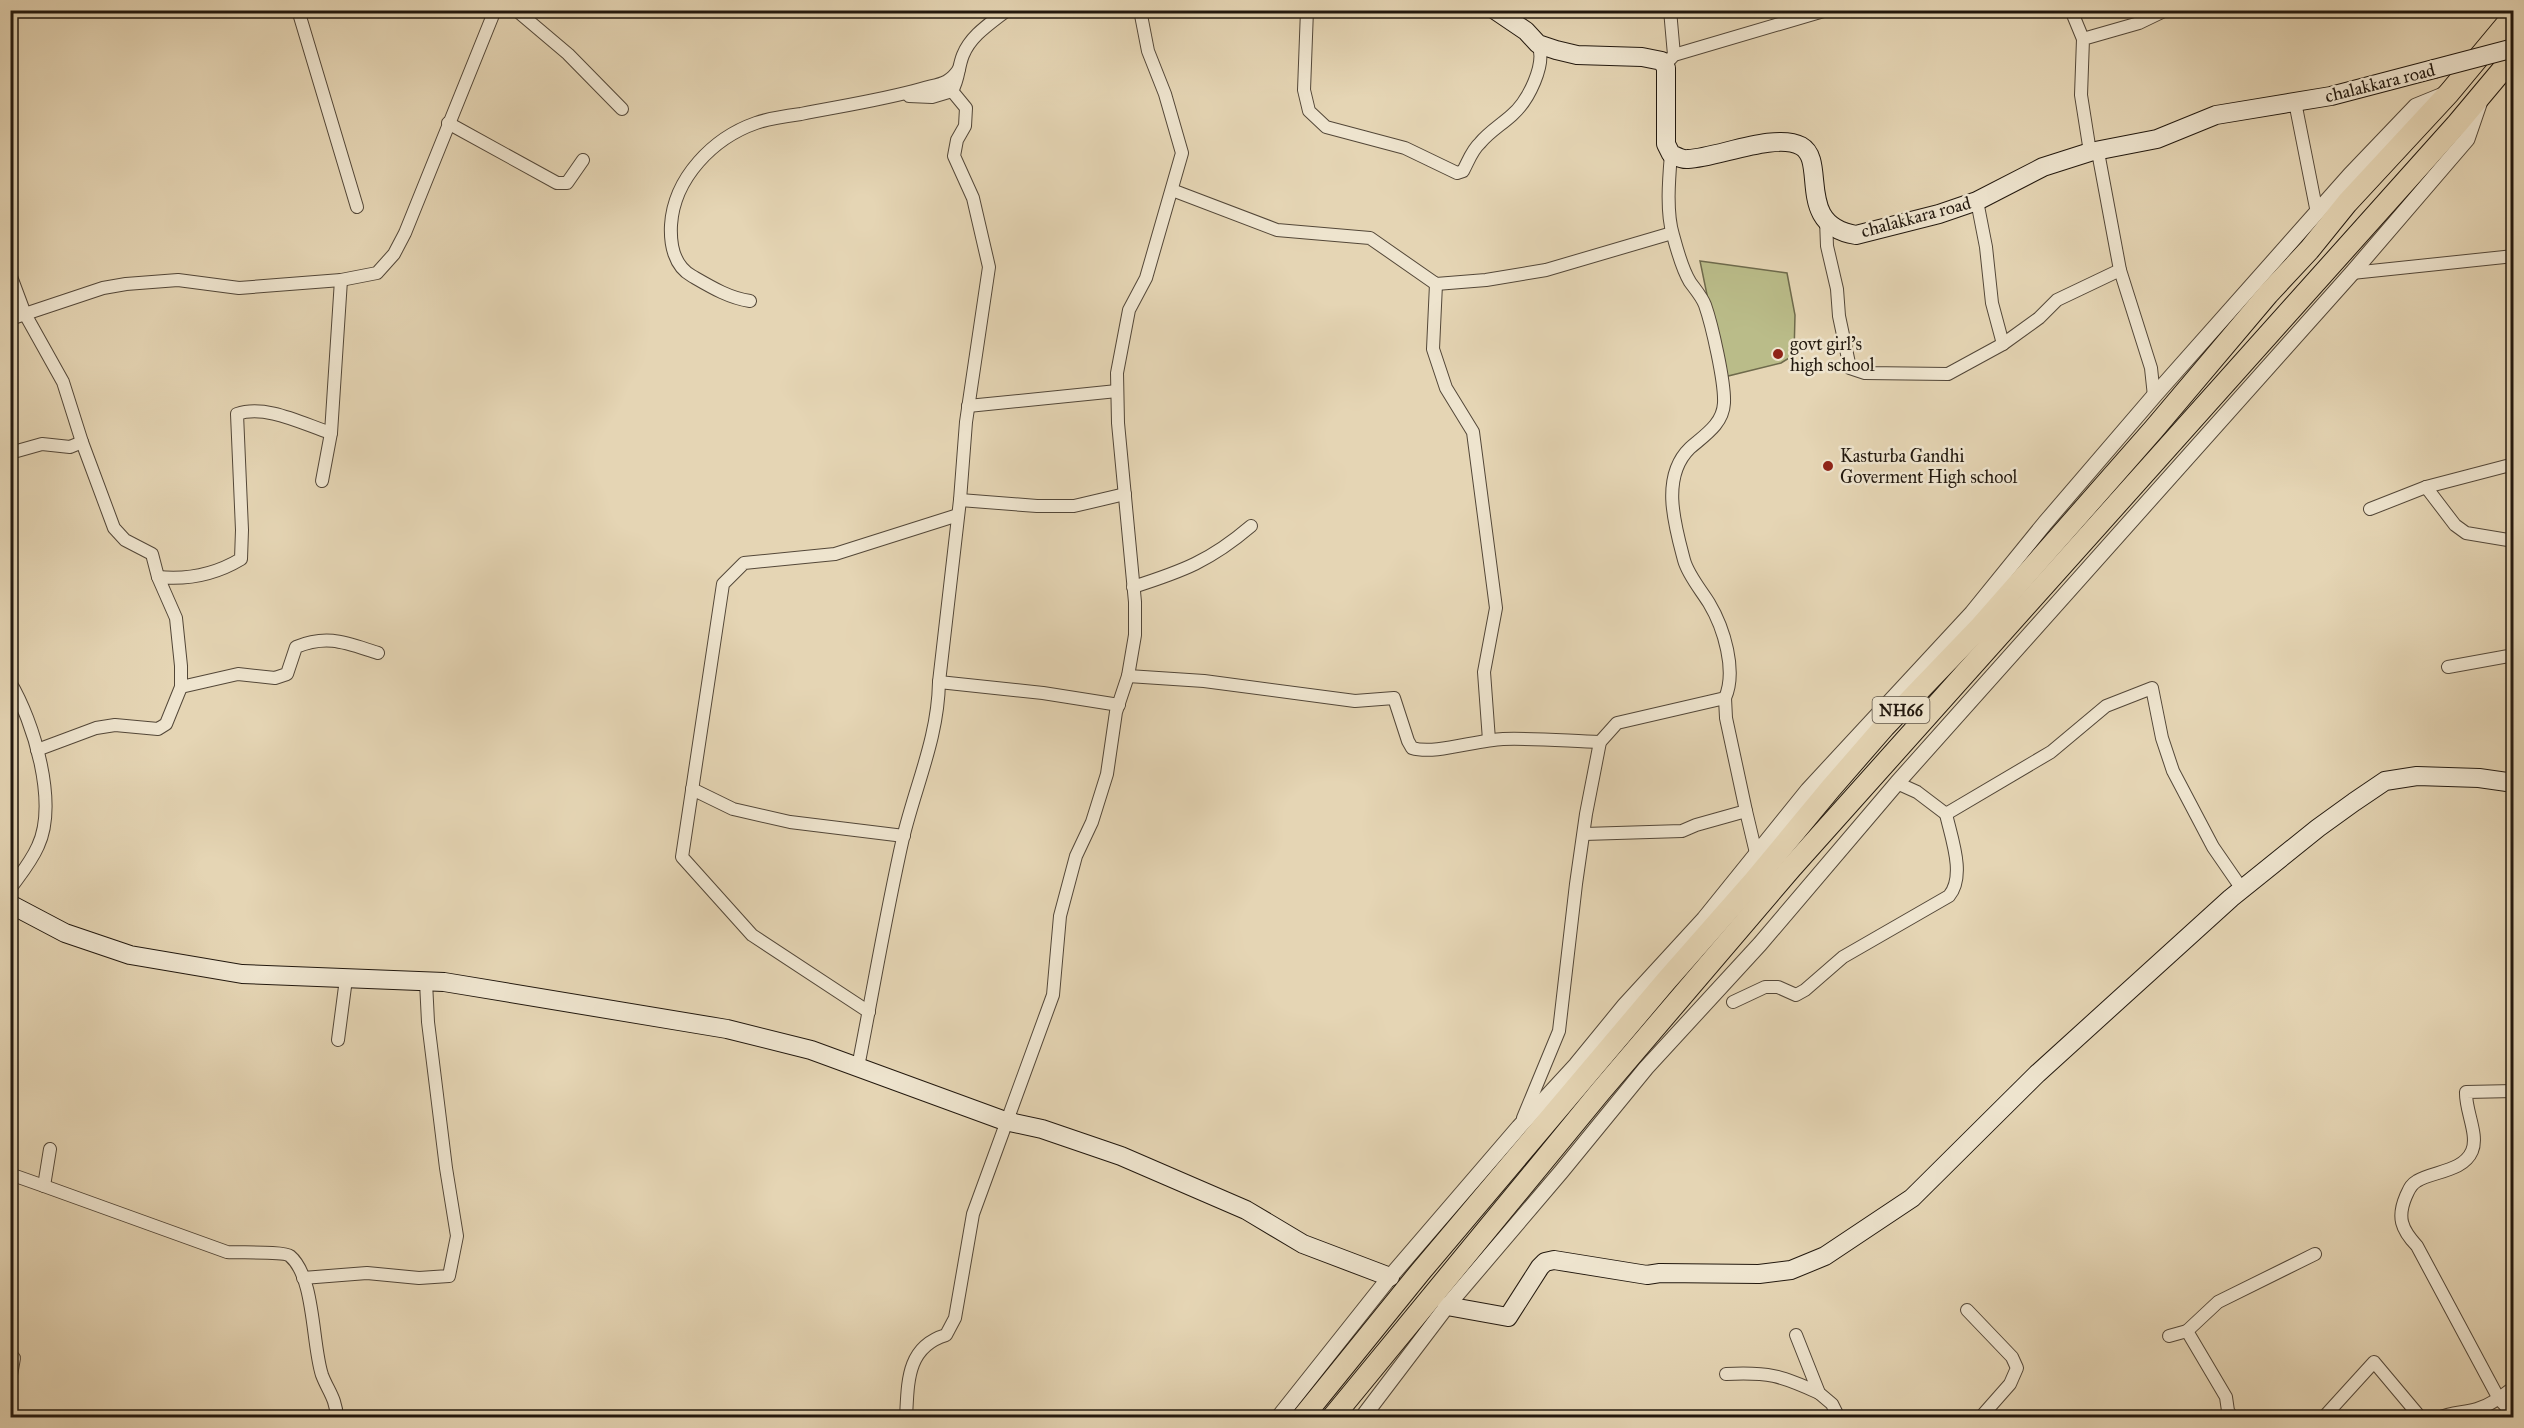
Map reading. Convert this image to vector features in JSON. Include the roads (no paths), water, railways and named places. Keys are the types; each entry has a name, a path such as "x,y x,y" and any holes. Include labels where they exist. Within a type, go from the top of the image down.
{"highway":[{"name":"NH66","path":"1302,1418 1494,1183 1831,788 1884,727 1988,617 2154,429 2348,203 2449,93 2511,16"},
{"name":"NH66","path":"1332,1418 1600,1092 1792,867 2457,124 2514,56"}],"main road":[{"path":"1495,10 1526,31 1538,44 1577,55 1670,60 1666,144 1671,154 1686,160 1765,143 1790,142 1801,146 1809,153 1819,211 1826,220"},
{"name":"chalakkara road","path":"1826,220 1842,232 1856,234 1920,220 1977,201 2043,168 2094,152 2157,139 2216,115 2331,96 2514,48"},
{"path":"1447,1306 1508,1317 1540,1267 1545,1262 1554,1260 1647,1275 1659,1273 1759,1274 1791,1270 1826,1256 1912,1198 2037,1074 2242,890 2318,828 2385,781 2418,776 2480,778 2514,783"},
{"path":"10,904 65,933 130,955 242,974 444,982 727,1029 810,1050 1005,1121 1042,1129 1120,1156 1246,1210 1303,1244 1390,1277"}],"street":[{"path":"298,10 357,207"},
{"path":"10,319 103,288 155,280 178,280 239,288 341,280 377,273 394,254 405,233 495,10"},
{"path":"516,10 568,54 622,109"},
{"path":"902,96 932,97 952,91 958,78 963,54 972,39 1007,10"},
{"path":"906,1418 909,1377 914,1359 933,1339 946,1335 956,1318 973,1214 1005,1121 1053,995 1060,916 1076,856 1092,822 1107,774 1119,705 1128,676 1135,635 1133,587 1118,423 1117,373 1129,310 1146,278 1182,153 1165,94 1148,51 1140,10"},
{"path":"1307,10 1304,90 1309,111 1326,127 1405,148 1457,173 1463,171 1477,145 1514,114 1527,94 1536,79 1542,55 1538,44"},
{"path":"1670,10 1670,60 1827,10"},
{"path":"2071,10 2083,39 2081,95 2120,270 2151,368 2154,396"},
{"path":"2083,39 2139,23 2166,10"},
{"path":"750,301 735,299 687,273 675,258 670,242 677,193 711,148 757,122 902,96 943,84 954,77 959,69"},
{"path":"1362,1418 1447,1306 1562,1172 1646,1068 1760,944 1897,783 2352,273 2467,139 2484,90"},
{"path":"858,1067 904,836 933,741 939,708 939,682 960,500 968,406 989,267 973,198 954,156 957,140 965,126 966,108 952,91"},
{"path":"1278,1418 1390,1277 1519,1127 1704,919 1808,790 1972,613 2044,524 2154,396 2416,106 2449,93"},
{"path":"2295,102 2317,213"},
{"path":"448,123 557,183 567,183 583,160"},
{"path":"1671,154 1668,183 1672,233 1689,280 1705,303 1724,385 1724,405 1718,422 1706,437 1689,450 1676,469 1672,487 1676,527 1686,565 1711,607 1730,657 1732,674 1725,698 1726,718 1756,853"},
{"path":"1172,190 1277,230 1370,238 1436,284 1486,280 1546,270 1672,233"},
{"path":"1977,201 1986,247 1992,303 2003,344"},
{"path":"1826,220 1827,246 1837,289 1839,316 1850,368 1865,373 1948,374 2003,344 2039,318 2057,300 2120,270"},
{"path":"670,242 682,236"},
{"path":"2352,273 2514,256"},
{"path":"10,274 25,314 63,382 82,442 114,528 125,540 152,554 164,596 176,618 181,687 166,724 162,727 115,725 96,728 37,750"},
{"path":"322,481 331,433 341,280"},
{"path":"1436,284 1433,350 1446,388 1473,432 1496,608 1484,672 1490,740"},
{"path":"968,406 1118,392"},
{"path":"158,577 179,579 194,576 227,567 241,559 237,414 254,412 278,415 331,433"},
{"path":"10,453 42,444 70,447 82,442"},
{"path":"2370,509 2426,487 2514,464"},
{"path":"2426,487 2455,525 2466,533 2514,541"},
{"path":"960,500 1037,506 1074,506 1125,494"},
{"path":"869,1012 752,935 682,857 723,584 744,564 835,554 958,515"},
{"path":"1133,587 1203,562 1251,526"},
{"path":"181,687 238,674 275,678 287,674 296,647 312,640 331,639 378,654"},
{"path":"2448,667 2514,655"},
{"path":"1128,676 1204,681 1355,701 1394,698 1412,748 1421,751 1490,740 1536,739 1600,742"},
{"path":"10,682 18,694 37,750 46,800 45,825 39,845 10,889"},
{"path":"939,682 1043,693 1119,705"},
{"path":"1946,814 2051,752 2106,706 2152,688 2162,738 2173,771 2212,847 2242,890"},
{"path":"1519,1127 1559,1031 1569,935 1600,742 1617,723 1725,698"},
{"path":"1733,1002 1765,987 1778,987 1796,995 1843,957 1949,896 1955,890 1957,868 1946,814 1917,792 1897,783"},
{"path":"692,789 733,809 767,817 904,836"},
{"path":"1584,834 1682,831 1746,811"},
{"path":"338,1040 346,979"},
{"path":"303,1278 366,1273 419,1278 449,1276 457,1236 428,1022 426,982"},
{"path":"2514,1091 2466,1092 2465,1105 2475,1143 2471,1154 2461,1164 2418,1180 2410,1186 2400,1218 2405,1233 2417,1246 2499,1398 2514,1415"},
{"path":"44,1186 50,1149"},
{"path":"10,1174 227,1252 257,1254 279,1252 290,1255 300,1269 303,1278 310,1303 322,1375 333,1393 337,1418"},
{"path":"2169,1336 2187,1331 2218,1302 2315,1254"},
{"path":"1967,1310 2013,1357 2017,1368 2010,1384 1980,1418"},
{"path":"2187,1331 2226,1397 2228,1411 2234,1418"},
{"path":"1796,1335 1819,1393"},
{"path":"10,1354 14,1358 10,1381"},
{"path":"2323,1418 2374,1362 2421,1418"},
{"path":"1725,1374 1759,1372 1776,1375 1819,1393 1832,1404 1839,1418"},
{"path":"2439,1418 2448,1414 2476,1410 2514,1387"}],"place":[{"name":"govt girl's high school","path":"1778,354"},
{"name":"Kasturba Gandhi Goverment High school","path":"1828,466"}]}
